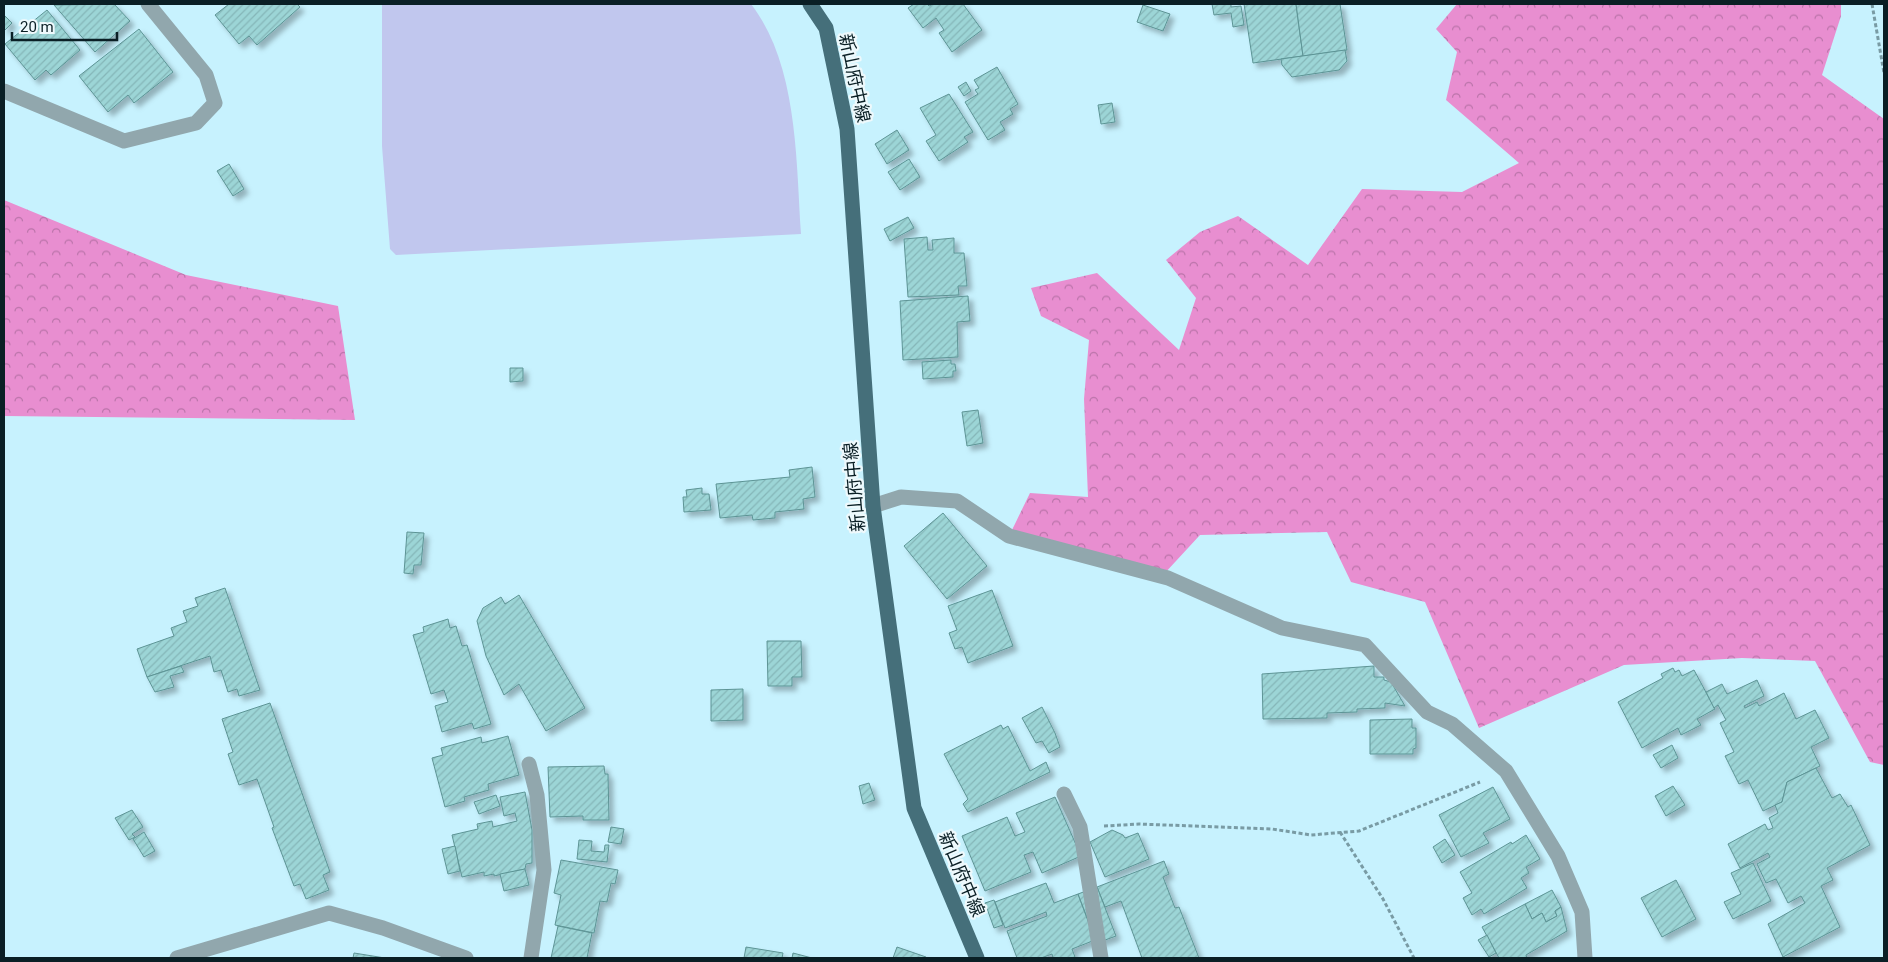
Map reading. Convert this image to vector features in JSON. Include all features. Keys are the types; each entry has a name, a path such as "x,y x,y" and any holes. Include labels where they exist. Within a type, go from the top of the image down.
{"main road":[{"name":"新山府中線","path":"810,4 826,28 847,129 873,506 914,808 977,958"}],"street":[{"path":"4,91 124,141 196,123 215,103 206,75 148,4"},
{"path":"873,506 901,497 956,501 1009,536 1168,578 1282,628 1365,645 1427,712 1452,724 1506,772 1558,856 1582,912 1585,958"},
{"path":"529,764 537,795 544,870 531,958"},
{"path":"1064,794 1080,827 1101,958"},
{"path":"177,958 329,913 383,928 466,958"}],"path":[{"path":"1872,4 1884,73"},
{"path":"1080,827 1139,824 1272,828 1311,835 1359,831 1506,772"},
{"path":"1340,832 1383,899 1414,958"}],"green space":[{"path":"1457,4 1841,4 1841,16 1822,75 1884,119 1884,765 1870,762 1815,661 1742,658 1624,665 1479,728 1425,602 1351,582 1327,532 1200,535 1164,574 1011,532 1030,493 1088,497 1084,399 1089,340 1041,316 1031,288 1097,273 1179,350 1196,298 1166,260 1200,232 1238,216 1308,265 1362,189 1462,192 1519,163 1446,100 1457,52 1436,29"},
{"path":"4,200 186,275 338,306 355,420 4,416"}],"water":[{"path":"382,4 751,4 766,28 778,55 786,84 792,114 801,234 396,255 390,249 382,146"}],"building":[{"path":"114,4 130,21 95,52 54,5"},
{"path":"229,4 297,4 300,7 257,45 249,36 239,44 215,15"},
{"path":"914,4 927,4 929,6 933,4 963,4 982,30 952,52 939,33 944,30 936,18 923,28 908,8"},
{"path":"1212,4 1231,4 1231,7 1241,6 1244,25 1233,27 1231,13 1214,15"},
{"path":"1244,4 1296,4 1303,56 1253,63"},
{"path":"1296,4 1340,4 1347,50 1303,56"},
{"path":"1143,5 1170,14 1163,31 1137,22"},
{"path":"47,10 80,50 51,75 46,70 35,80 5,44"},
{"path":"4,15 12,23 4,31"},
{"path":"139,29 173,72 134,103 128,95 108,112 79,76"},
{"path":"1345,50 1347,61 1339,70 1292,77 1282,65 1281,59"},
{"path":"997,67 1018,104 1010,109 1013,114 1000,122 1005,130 988,140 965,102 978,94 975,90 979,88 974,80"},
{"path":"966,82 971,91 964,96 958,87"},
{"path":"949,94 973,132 964,137 968,142 939,161 926,141 936,135 920,108"},
{"path":"1112,103 1115,122 1101,124 1098,105"},
{"path":"897,130 909,150 887,164 875,144"},
{"path":"909,159 920,177 900,190 888,172"},
{"path":"229,164 244,189 233,196 217,171"},
{"path":"908,217 914,228 890,241 884,229"},
{"path":"927,237 928,250 933,250 932,240 954,238 954,253 964,253 967,286 958,286 959,295 908,297 904,239"},
{"path":"968,296 970,321 957,322 958,357 903,360 900,301"},
{"path":"951,360 951,364 955,364 956,371 953,371 953,377 923,379 922,362"},
{"path":"510,368 523,368 523,381 510,382"},
{"path":"978,410 983,443 967,446 962,412"},
{"path":"812,467 815,497 803,499 804,509 775,512 775,518 753,520 752,515 720,518 716,484 790,477 789,470"},
{"path":"702,488 702,494 709,494 711,510 684,512 683,497 687,497 686,490"},
{"path":"943,513 987,566 947,599 904,546"},
{"path":"407,532 424,533 421,565 414,565 413,574 404,573"},
{"path":"225,588 260,690 239,696 237,689 228,692 221,670 214,672 210,656 147,677 137,649 174,636 171,628 187,622 183,611 198,606 195,598"},
{"path":"992,590 1013,646 968,663 962,647 955,649 949,633 957,630 948,606"},
{"path":"519,595 585,708 546,731 519,684 504,695 486,656 477,621 483,608 501,597 505,604"},
{"path":"448,619 450,628 456,626 462,646 467,645 491,724 474,729 472,723 442,732 435,706 448,702 444,690 431,694 413,635 424,632 423,627"},
{"path":"767,641 801,641 802,677 792,677 792,686 768,686"},
{"path":"181,666 184,672 170,676 174,687 155,692 147,677"},
{"path":"1374,666 1374,677 1384,677 1384,680 1391,682 1405,706 1385,703 1385,708 1357,709 1357,712 1327,713 1327,718 1263,719 1262,674"},
{"path":"1673,668 1675,672 1679,670 1682,676 1694,670 1715,709 1697,719 1701,725 1681,735 1678,728 1642,748 1618,702 1663,678 1661,674"},
{"path":"1757,680 1764,696 1744,706 1745,708 1757,702 1759,706 1784,693 1796,719 1815,710 1829,738 1811,747 1820,766 1787,782 1782,802 1763,811 1748,780 1739,784 1725,756 1734,752 1720,723 1726,720 1718,705 1714,708 1706,692 1722,684 1727,694"},
{"path":"743,689 743,720 711,721 711,690"},
{"path":"270,703 330,872 323,875 329,890 306,899 300,884 294,886 272,828 274,827 257,779 239,785 228,754 233,752 222,719"},
{"path":"1042,707 1060,747 1049,753 1042,741 1036,743 1022,718"},
{"path":"1412,719 1412,728 1416,728 1416,748 1413,749 1413,754 1370,754 1370,720"},
{"path":"1001,725 1003,729 1008,726 1030,771 1046,762 1050,772 968,812 963,804 968,799 944,754"},
{"path":"508,736 519,775 488,784 489,790 464,797 465,801 445,807 432,758 443,755 441,748 481,737 482,743"},
{"path":"1672,745 1678,758 1661,768 1653,755"},
{"path":"604,766 605,774 608,774 609,820 583,820 583,816 550,817 548,767"},
{"path":"1816,768 1832,798 1840,794 1848,807 1851,805 1870,845 1827,868 1833,880 1821,886 1840,927 1783,957 1768,924 1805,903 1801,896 1788,903 1776,879 1766,883 1757,864 1770,857 1768,853 1740,868 1728,844 1765,824 1768,830 1773,828 1769,818 1778,813 1775,805 1782,802 1787,782"},
{"path":"869,783 875,800 863,804 859,786"},
{"path":"1673,786 1685,805 1666,816 1655,796"},
{"path":"1493,787 1510,819 1483,833 1489,843 1461,857 1439,815"},
{"path":"525,792 532,830 532,863 526,864 525,869 494,876 494,874 484,876 484,872 462,877 452,835 478,829 477,824 492,821 493,827 517,821 515,813 504,816 500,797"},
{"path":"496,795 500,806 479,814 474,802"},
{"path":"1055,797 1081,856 1042,873 1033,852 1024,855 1031,872 985,891 962,836 1007,817 1015,836 1025,832 1016,813"},
{"path":"132,810 143,827 132,834 135,837 129,840 115,818"},
{"path":"611,827 624,829 621,844 608,842"},
{"path":"1112,830 1123,835 1125,838 1138,833 1149,859 1105,877 1090,842"},
{"path":"144,832 155,851 144,857 133,839"},
{"path":"1526,835 1540,859 1526,867 1529,873 1521,878 1527,888 1484,914 1481,909 1472,915 1463,898 1472,893 1460,872"},
{"path":"1445,839 1455,855 1442,863 1433,847"},
{"path":"579,840 592,841 591,851 604,852 605,845 609,845 607,862 577,859"},
{"path":"455,846 460,871 448,874 442,849"},
{"path":"561,860 618,870 615,884 611,883 607,902 600,901 594,933 555,925 561,895 554,893"},
{"path":"1164,861 1169,874 1163,877 1175,908 1179,907 1199,958 1142,958 1121,901 1105,907 1097,887"},
{"path":"1753,863 1771,901 1733,919 1724,902 1741,894 1731,873"},
{"path":"525,869 529,885 504,891 500,874"},
{"path":"1676,880 1696,919 1662,937 1641,898"},
{"path":"1046,883 1054,903 1078,894 1095,940 1072,949 1075,957 1071,958 1053,958 1052,954 1041,958 1017,958 1007,931 1047,916 1046,912 1005,928 995,902"},
{"path":"1097,887 1116,936 1097,943 1078,894"},
{"path":"1552,890 1561,907 1555,911 1557,916 1546,922 1542,913 1532,919 1525,904"},
{"path":"994,900 1003,925 994,928 985,903"},
{"path":"1525,904 1532,919 1542,913 1546,922 1557,916 1555,911 1561,907 1567,931 1526,955 1527,958 1499,958 1482,927"},
{"path":"558,926 592,933 587,958 551,958"},
{"path":"1487,935 1496,953 1489,957 1478,940"},
{"path":"746,947 783,953 782,958 744,958"},
{"path":"897,947 926,957 926,958 893,958"},
{"path":"354,953 385,958 353,958"},
{"path":"793,953 812,958 792,958"}]}
